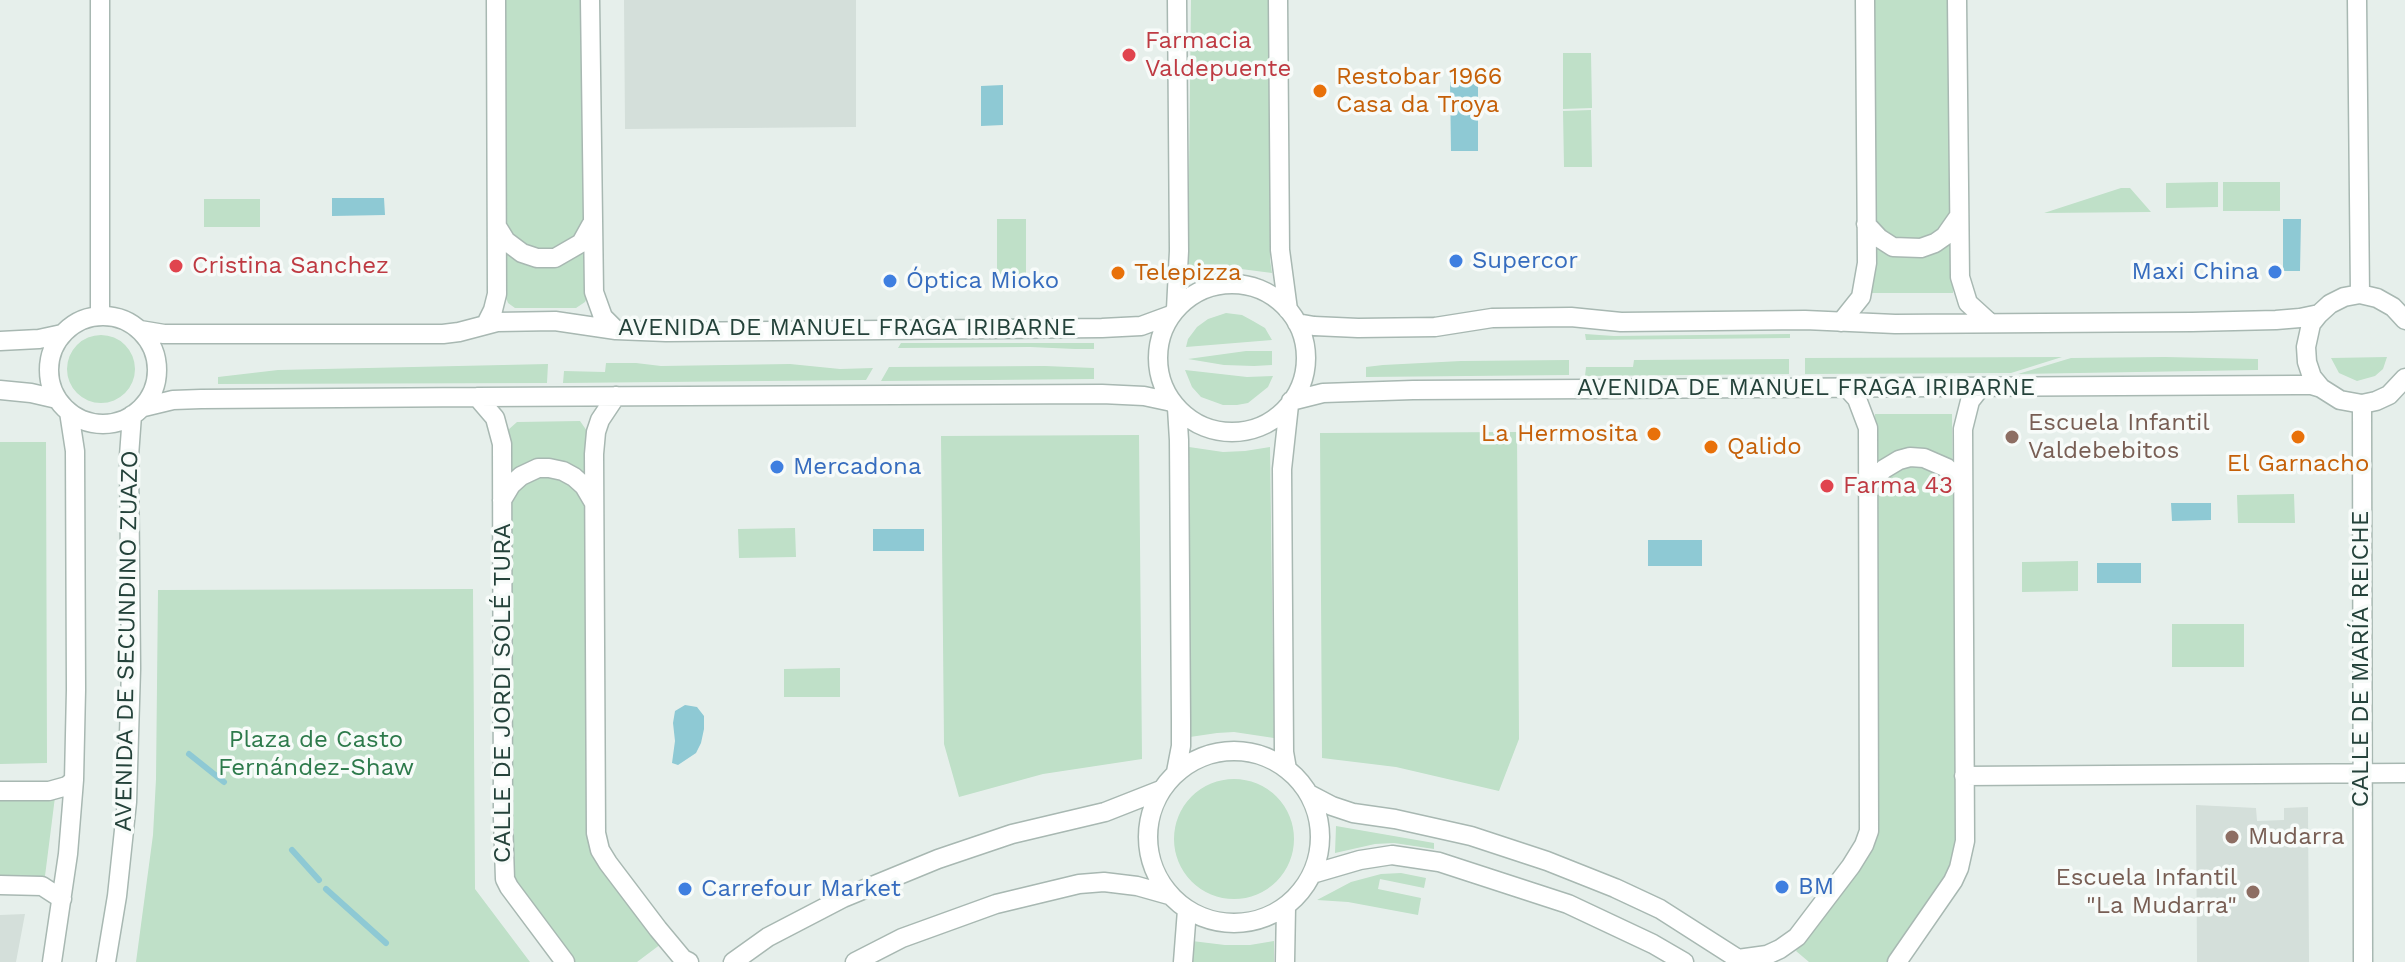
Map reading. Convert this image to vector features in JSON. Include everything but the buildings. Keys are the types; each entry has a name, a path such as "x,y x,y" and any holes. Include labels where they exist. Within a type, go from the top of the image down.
{"street":[{"path":"100,0 100,315"},
{"path":"486,324 497,294 496,0"},
{"path":"590,0 596,300 603,317 616,330"},
{"path":"1174,312 1179,251 1177,0"},
{"path":"0,390 31,393 63,406 84,421 103,424 119,422 138,411 173,400 1102,394 1144,396 1174,405 1198,424 1232,433 1254,429 1290,403 1301,384 1306,357 1292,316 1280,250 1278,0"},
{"path":"1841,322 1854,307 1865,283 1865,0"},
{"path":"1957,0 1962,288 1968,303 1990,323"},
{"path":"2357,0 2360,294"},
{"path":"1866,224 1893,247 1921,248 1945,236 1959,216"},
{"path":"498,228 506,241 522,253 537,258 555,258 581,243 593,222"},
{"path":"1176,772 1181,733 1179,440 1174,405 1161,381 1158,359 1161,335 1174,312 1199,291 1234,283 1259,288 1270,294 1292,316 1314,326 1358,328 1435,327 1492,318 1571,317 1621,322 1990,323 2265,320 2319,314"},
{"path":"2321,388 2308,367 2306,347 2311,324 2330,304 2360,294 2377,298 2403,316"},
{"name":"AVENIDA DE MANUEL FRAGA IRIBARNE","path":"140,330 164,334 443,334 486,324 565,322 616,330 666,332 1102,328 1141,326 1174,312"},
{"path":"63,406 50,383 48,366 52,349 72,324 86,317 116,316 140,330 151,343 157,363 156,384 138,411"},
{"path":"0,341 62,334"},
{"path":"2362,404 2389,395 2403,384"},
{"name":"AVENIDA DE MANUEL FRAGA IRIBARNE","path":"1290,403 1323,393 1358,391 2311,385 2340,400 2362,404"},
{"path":"1897,962 1948,890 1959,868 1965,841 1965,416 1970,401 1981,387"},
{"path":"1309,794 1353,813 1471,836 1547,861 1660,909 1741,960 1767,955 1797,937 1851,866 1869,831 1868,428 1857,399 1847,388"},
{"path":"616,396 604,412 596,432 596,833 600,850 608,863 658,929 689,962"},
{"name":"CALLE DE JORDI SOLÉ TURA","path":"477,397 490,411 502,444 504,868 509,887 565,962"},
{"path":"1287,769 1284,752 1282,469 1290,403"},
{"name":"CALLE DE MARÍA REICHE","path":"2362,404 2363,962"},
{"name":"AVENIDA DE SECUNDINO ZUAZO","path":"52,962 68,854 76,690 75,451 63,406"},
{"name":"AVENIDA DE SECUNDINO ZUAZO","path":"106,962 123,846 130,749 129,456 138,411"},
{"path":"1869,484 1884,469 1910,457 1924,458 1947,468 1959,480 1963,490"},
{"name":"CALLE DE JORDI SOLÉ TURA","path":"502,500 521,476 538,468 549,468 574,477 584,486 594,503"},
{"path":"1219,752 1257,753 1287,769 1309,794 1318,817 1321,834 1312,874 1286,907 1270,916 1237,924 1202,919 1187,910 1169,895 1149,855 1148,832 1152,810 1161,790 1176,772 1196,759 1219,752"},
{"path":"1964,776 2405,773"},
{"path":"0,791 49,791 67,786 74,780"},
{"path":"733,962 768,937 843,898 925,864 1012,834 1105,812 1161,790"},
{"path":"1312,874 1360,860 1392,855 1439,862 1568,904 1684,962"},
{"path":"855,962 902,938 996,904 1079,884 1104,882 1169,895"},
{"path":"0,885 42,886 62,899"},
{"path":"1285,962 1286,907"},
{"path":"1183,962 1187,910"}],"shaded area":[{"path":"624,0 856,0 856,127 625,129"},
{"name":"Escuela Infantil \"La Mudarra\"","path":"2196,805 2256,808 2257,821 2284,820 2284,808 2308,807 2309,962 2197,962"},
{"path":"25,914 16,962 0,962 0,915"}],"green space":[{"path":"503,0 585,0 588,296 576,308 515,308 508,303 505,295"},
{"path":"1191,0 1269,0 1272,273 1216,269 1186,273"},
{"path":"1870,0 1951,0 1953,293 1872,293"},
{"path":"1563,53 1591,53 1592,108 1563,109"},
{"path":"1591,110 1592,167 1564,167 1563,111"},
{"path":"2218,182 2218,207 2166,208 2166,183"},
{"path":"2223,182 2280,182 2280,211 2223,211"},
{"path":"2121,188 2130,188 2151,212 2044,213"},
{"path":"204,199 260,199 260,227 204,227"},
{"path":"997,219 1026,219 1026,276 997,276"},
{"path":"1226,313 1242,315 1265,328 1272,340 1186,347 1197,327 1208,319"},
{"path":"1585,334 1790,334 1790,338 1586,340"},
{"path":"101,335 125,345 135,369 125,393 101,403 77,393 67,369 77,345"},
{"path":"901,343 1094,343 1094,349 898,348"},
{"path":"1246,351 1272,351 1272,365 1224,365 1188,359"},
{"path":"2062,357 2011,373 1805,374 1805,358"},
{"path":"2387,357 2383,369 2375,376 2357,381 2339,373 2331,358"},
{"path":"2071,358 2258,359 2258,370 2018,374"},
{"path":"1789,359 1789,374 1585,376 1586,367 1633,367 1634,360"},
{"path":"1569,360 1569,375 1366,377 1366,367 1383,365"},
{"path":"606,363 661,366 790,364 840,369 873,368 866,380 563,383 564,371 605,372"},
{"path":"548,364 547,383 218,384 218,377 278,370"},
{"path":"889,367 1094,368 1094,379 881,381"},
{"path":"1185,370 1247,377 1273,376 1268,387 1248,403 1223,405 1201,397 1192,387"},
{"path":"1875,414 1952,414 1957,834 1954,870 1887,962 1809,962 1796,951 1873,839"},
{"path":"580,421 587,431 590,834 661,944 637,962 575,962 517,886 511,870 508,430 517,422"},
{"path":"1517,432 1519,739 1499,791 1396,767 1322,758 1320,433"},
{"path":"1139,435 1142,759 1043,774 959,797 944,744 941,436"},
{"path":"0,442 46,442 47,763 0,764"},
{"path":"1189,447 1223,452 1270,447 1274,738 1234,732 1190,737"},
{"path":"2294,494 2295,523 2238,523 2237,495"},
{"path":"795,528 796,557 739,558 738,529"},
{"path":"2078,561 2078,591 2022,592 2022,562"},
{"name":"Plaza de Casto Fernández-Shaw","path":"473,589 475,889 530,962 136,962 153,835 158,590"},
{"path":"2172,624 2244,624 2244,667 2172,667"},
{"path":"840,668 840,697 784,697 784,669"},
{"path":"1234,779 1257,784 1276,797 1289,816 1294,839 1289,862 1276,881 1257,894 1234,899 1211,894 1192,881 1179,862 1174,839 1179,816 1192,797 1211,784"},
{"path":"55,797 45,876 0,876 0,798"},
{"path":"1336,826 1434,843 1434,849 1394,843 1335,853"},
{"path":"1401,873 1426,878 1424,888 1380,879 1378,889 1421,898 1418,915 1348,902 1317,900 1351,882 1381,874"},
{"path":"1192,941 1250,945 1274,941 1274,962 1192,962"}],"water":[{"path":"1450,82 1478,82 1478,151 1451,151"},
{"path":"1003,85 1003,125 981,126 981,86"},
{"path":"332,198 384,198 385,215 332,216"},
{"path":"2283,219 2301,219 2300,271 2283,271"},
{"path":"2171,503 2211,503 2211,520 2172,521"},
{"path":"873,529 924,529 924,551 873,551"},
{"path":"1648,540 1702,540 1702,566 1648,566"},
{"path":"2097,563 2141,563 2141,583 2097,583"},
{"path":"685,705 697,707 704,716 704,729 696,753 678,765 672,763 675,741 673,723 675,711"}],"waterway":[{"path":"189,754 224,782"},
{"path":"292,850 319,880"},
{"path":"326,889 386,943"}],"place":[{"name":"Farmacia Valdepuente","path":"1129,55"},
{"name":"Restobar 1966 Casa da Troya","path":"1320,91"},
{"name":"Supercor","path":"1456,261"},
{"name":"Cristina Sanchez","path":"176,266"},
{"name":"Maxi China","path":"2275,272"},
{"name":"Telepizza","path":"1118,273"},
{"name":"Óptica Mioko","path":"890,281"},
{"name":"La Hermosita","path":"1654,434"},
{"name":"Escuela Infantil Valdebebitos","path":"2012,437"},
{"name":"El Garnacho","path":"2298,437"},
{"name":"Qalido","path":"1711,447"},
{"name":"Mercadona","path":"777,467"},
{"name":"Farma 43","path":"1827,486"},
{"name":"Mudarra","path":"2232,837"},
{"name":"BM","path":"1782,887"},
{"name":"Carrefour Market","path":"685,889"},
{"name":"Escuela Infantil \"La Mudarra\"","path":"2253,892"}]}
